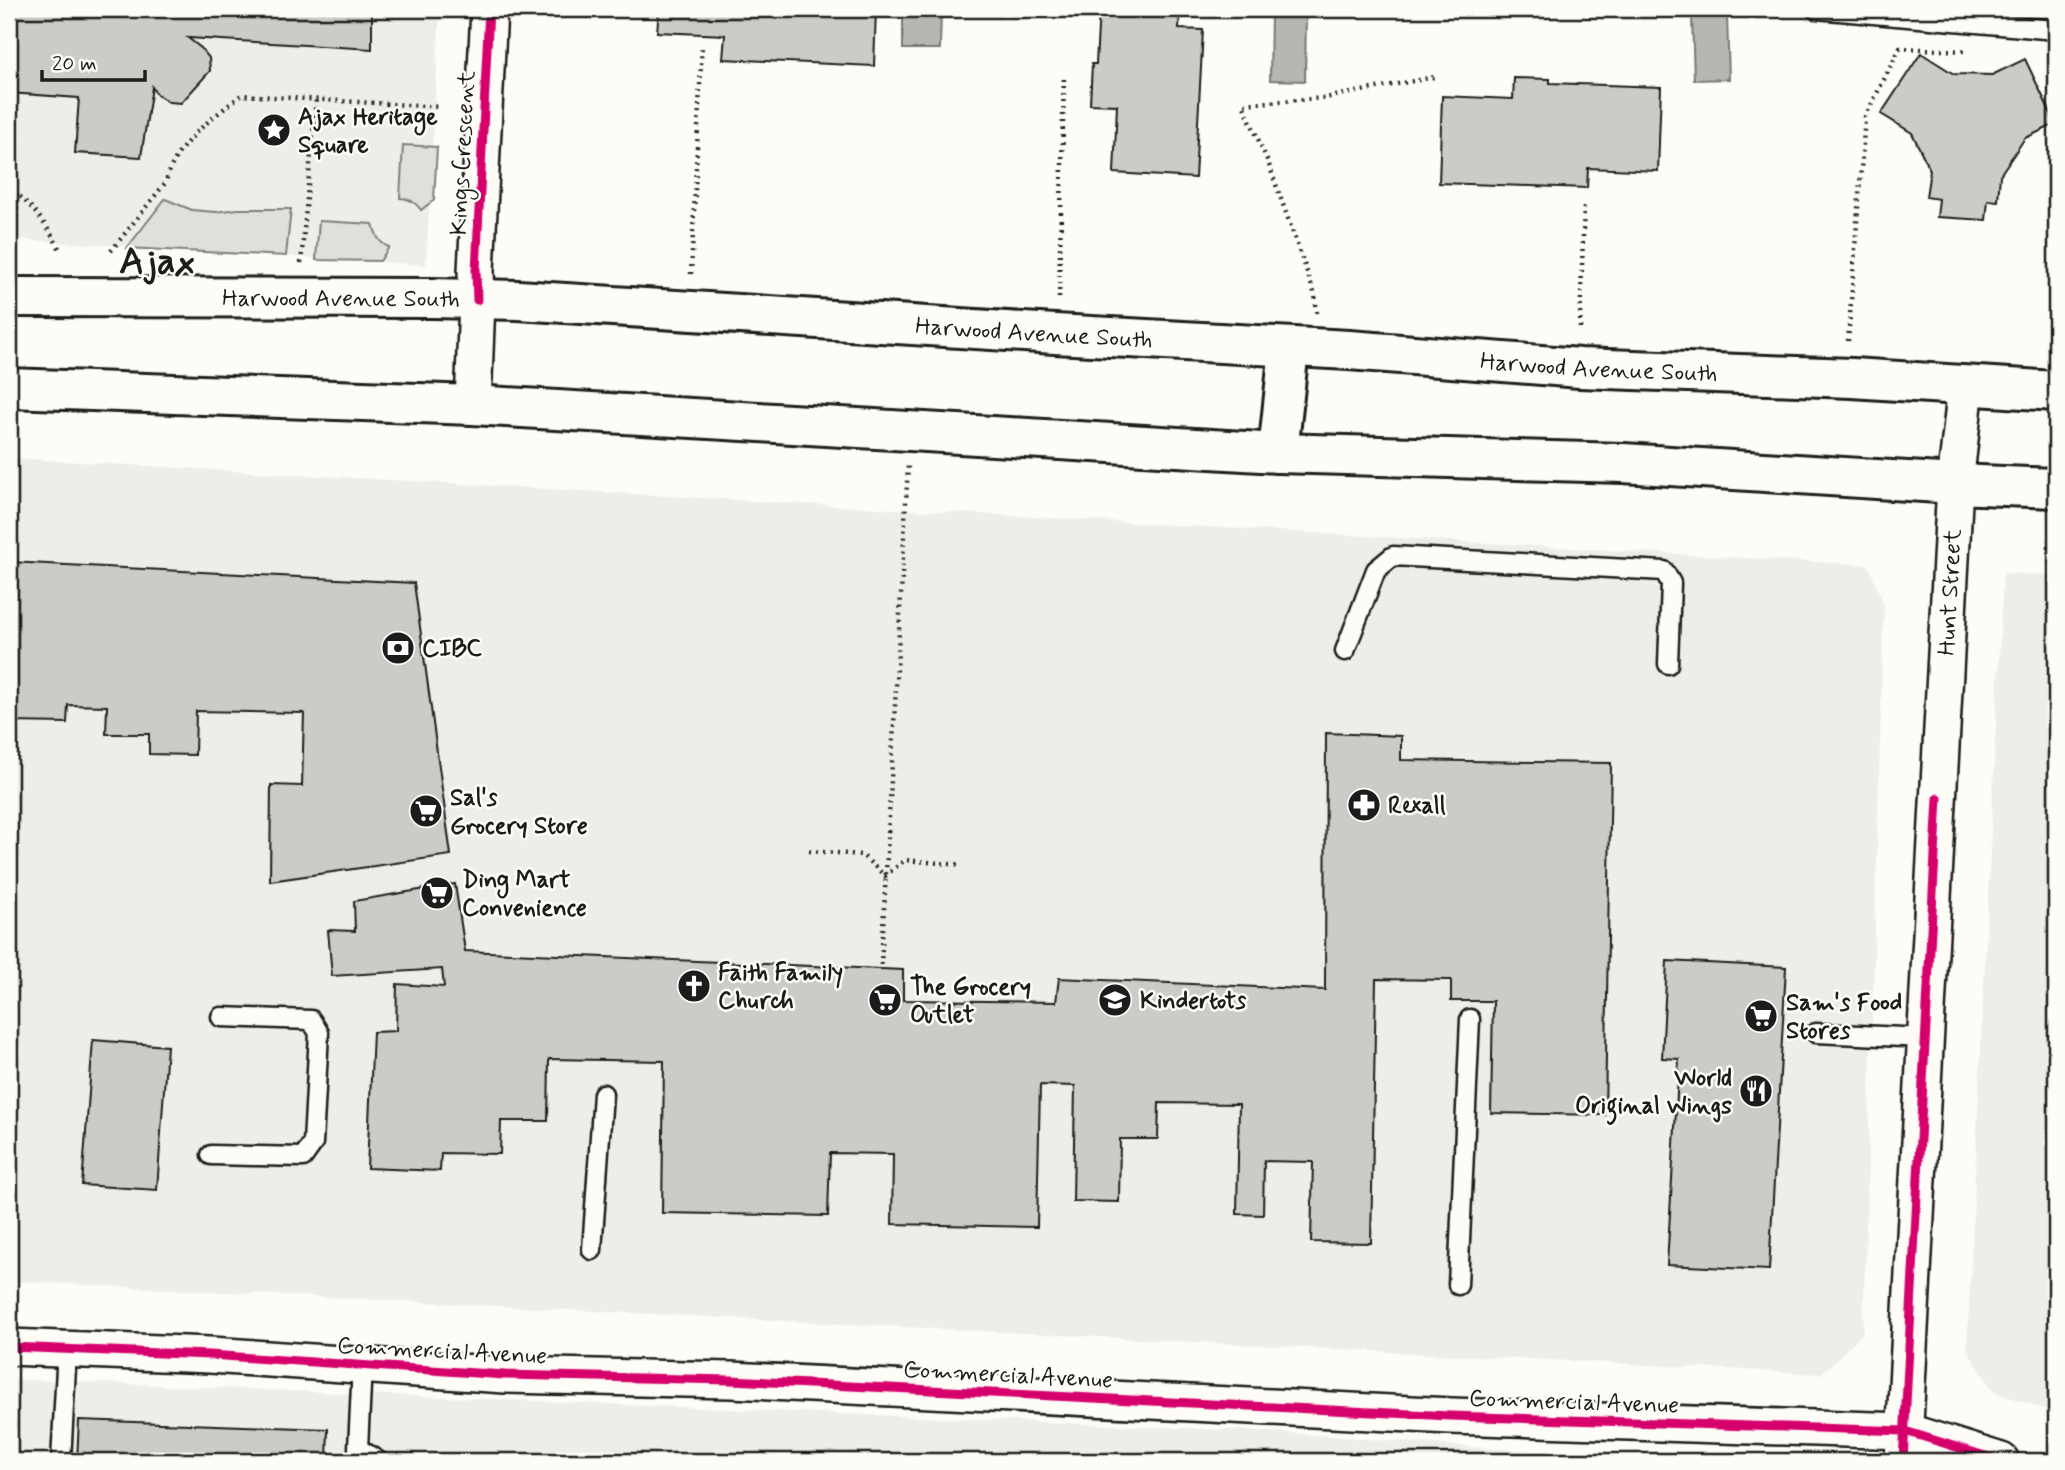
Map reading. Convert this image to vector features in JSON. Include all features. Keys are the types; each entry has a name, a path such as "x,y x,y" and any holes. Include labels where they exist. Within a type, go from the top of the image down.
{"main road":[{"name":"Harwood Avenue South","path":"9,298 518,300 1349,350 1580,368 1852,378 2056,391"},
{"path":"1278,453 1289,348"},
{"path":"9,388 472,405 1278,453 1623,463 2056,488"}],"street":[{"name":"Kings Crescent","path":"472,405 477,300 475,271 489,9"},
{"name":"Hunt Street","path":"1904,1446 1955,484 1966,386"},
{"name":"Commercial Avenue","path":"9,1346 209,1354 505,1376 731,1380 1451,1416 1904,1446 2001,1461"}],"lane":[{"path":"1816,9 2056,30"},
{"path":"1345,651 1376,570 1393,556 1664,571 1671,583 1668,664"},
{"path":"211,1156 303,1157 313,1143 319,1033 311,1020 221,1017"},
{"path":"1458,1285 1471,1019"},
{"path":"1816,1032 1925,1038"},
{"path":"592,1250 603,1094"},
{"path":"61,1461 67,1349"},
{"path":"362,1365 358,1448 378,1461"}],"path":[{"path":"691,282 702,44"},
{"path":"1848,341 1865,117 1900,48 1966,51"},
{"path":"1059,302 1063,75"},
{"path":"1318,317 1315,295 1307,271 1244,104 1325,98 1434,77"},
{"path":"111,251 166,182 169,168 188,140 241,94 441,107"},
{"path":"301,263 316,99"},
{"path":"9,188 47,225 59,248"},
{"path":"16,246 17,193"},
{"path":"1580,328 1584,205"},
{"path":"881,965 910,433"},
{"path":"809,851 862,855 885,876"},
{"path":"885,876 905,860 961,865"}],"shaded area":[{"path":"9,9 440,9 426,265 9,239"},
{"path":"903,9 941,9 940,49 903,49"},
{"path":"1271,13 1306,13 1305,81 1270,80"},
{"path":"1727,17 1729,79 1694,80 1692,18"},
{"path":"403,145 437,147 434,200 421,210 412,201 400,198"},
{"path":"165,199 192,210 215,212 291,209 286,256 127,248"},
{"path":"319,221 373,224 380,241 389,247 380,261 316,260"},
{"path":"9,458 1868,565 1884,604 1863,1333 1821,1374 9,1281"},
{"path":"2003,573 2056,575 2056,1413 1994,1392 1967,1349"},
{"path":"9,1379 1276,1432 1654,1461 9,1461"}],"building":[{"path":"9,9 372,9 372,49 188,38 209,58 210,71 181,103 169,102 157,95 152,87 141,157 75,153 79,98 9,93"},
{"path":"659,9 876,9 874,66 723,59 725,35 657,32"},
{"path":"1099,9 1180,9 1179,29 1203,30 1195,178 1114,173 1117,105 1090,104 1092,64 1096,64"},
{"path":"1921,53 1954,74 1992,75 2025,59 2056,124 2025,138 2000,175 1998,201 1988,200 1986,220 1937,217 1939,199 1926,197 1930,170 1912,133 1881,114"},
{"path":"1514,78 1550,79 1550,83 1661,87 1658,171 1588,168 1587,188 1439,183 1442,96 1513,99"},
{"path":"9,562 414,583 451,855 270,881 271,785 302,786 304,713 196,711 195,755 149,754 149,734 106,734 107,706 68,705 67,723 9,722"},
{"path":"1326,733 1401,736 1401,760 1611,763 1605,1115 1491,1113 1493,1001 1451,1001 1451,980 1376,979 1371,1243 1311,1242 1313,1162 1264,1161 1263,1215 1237,1214 1239,1104 1159,1103 1158,1139 1120,1139 1119,1202 1073,1201 1075,1086 1040,1085 1037,1227 892,1224 893,1154 830,1153 828,1216 662,1213 664,1061 549,1059 548,1121 501,1121 500,1154 441,1153 440,1171 367,1168 373,1032 396,1031 397,984 444,987 442,969 332,976 328,930 355,931 354,901 455,884 465,951 903,970 903,1000 1056,1002 1059,978 1325,990"},
{"path":"1667,961 1786,967 1769,1270 1667,1265 1679,1059 1662,1058"},
{"path":"93,1040 167,1046 157,1190 82,1185"},
{"path":"79,1420 328,1429 327,1461 77,1461"}],"cycle path":[{"path":"477,300 476,271 489,9"},
{"path":"1903,1461 1938,798"},
{"path":"9,1347 210,1355 505,1375 731,1380 1451,1416 1905,1431 2001,1461"}],"place":[{"name":"Ajax Heritage Square","path":"274,130"},
{"name":"CIBC","path":"398,648"},
{"name":"Rexall","path":"1364,805"},
{"name":"Sal's Grocery Store","path":"426,811"},
{"name":"Ding Mart Convenience","path":"437,893"},
{"name":"Faith Family Church","path":"694,986"},
{"name":"The Grocery Outlet","path":"885,1000"},
{"name":"Kindertots","path":"1115,1000"},
{"name":"Sam's Food Stores","path":"1761,1016"},
{"name":"World Original Wings","path":"1756,1091"}],"district":[{"name":"Ajax","path":"157,260"}]}
